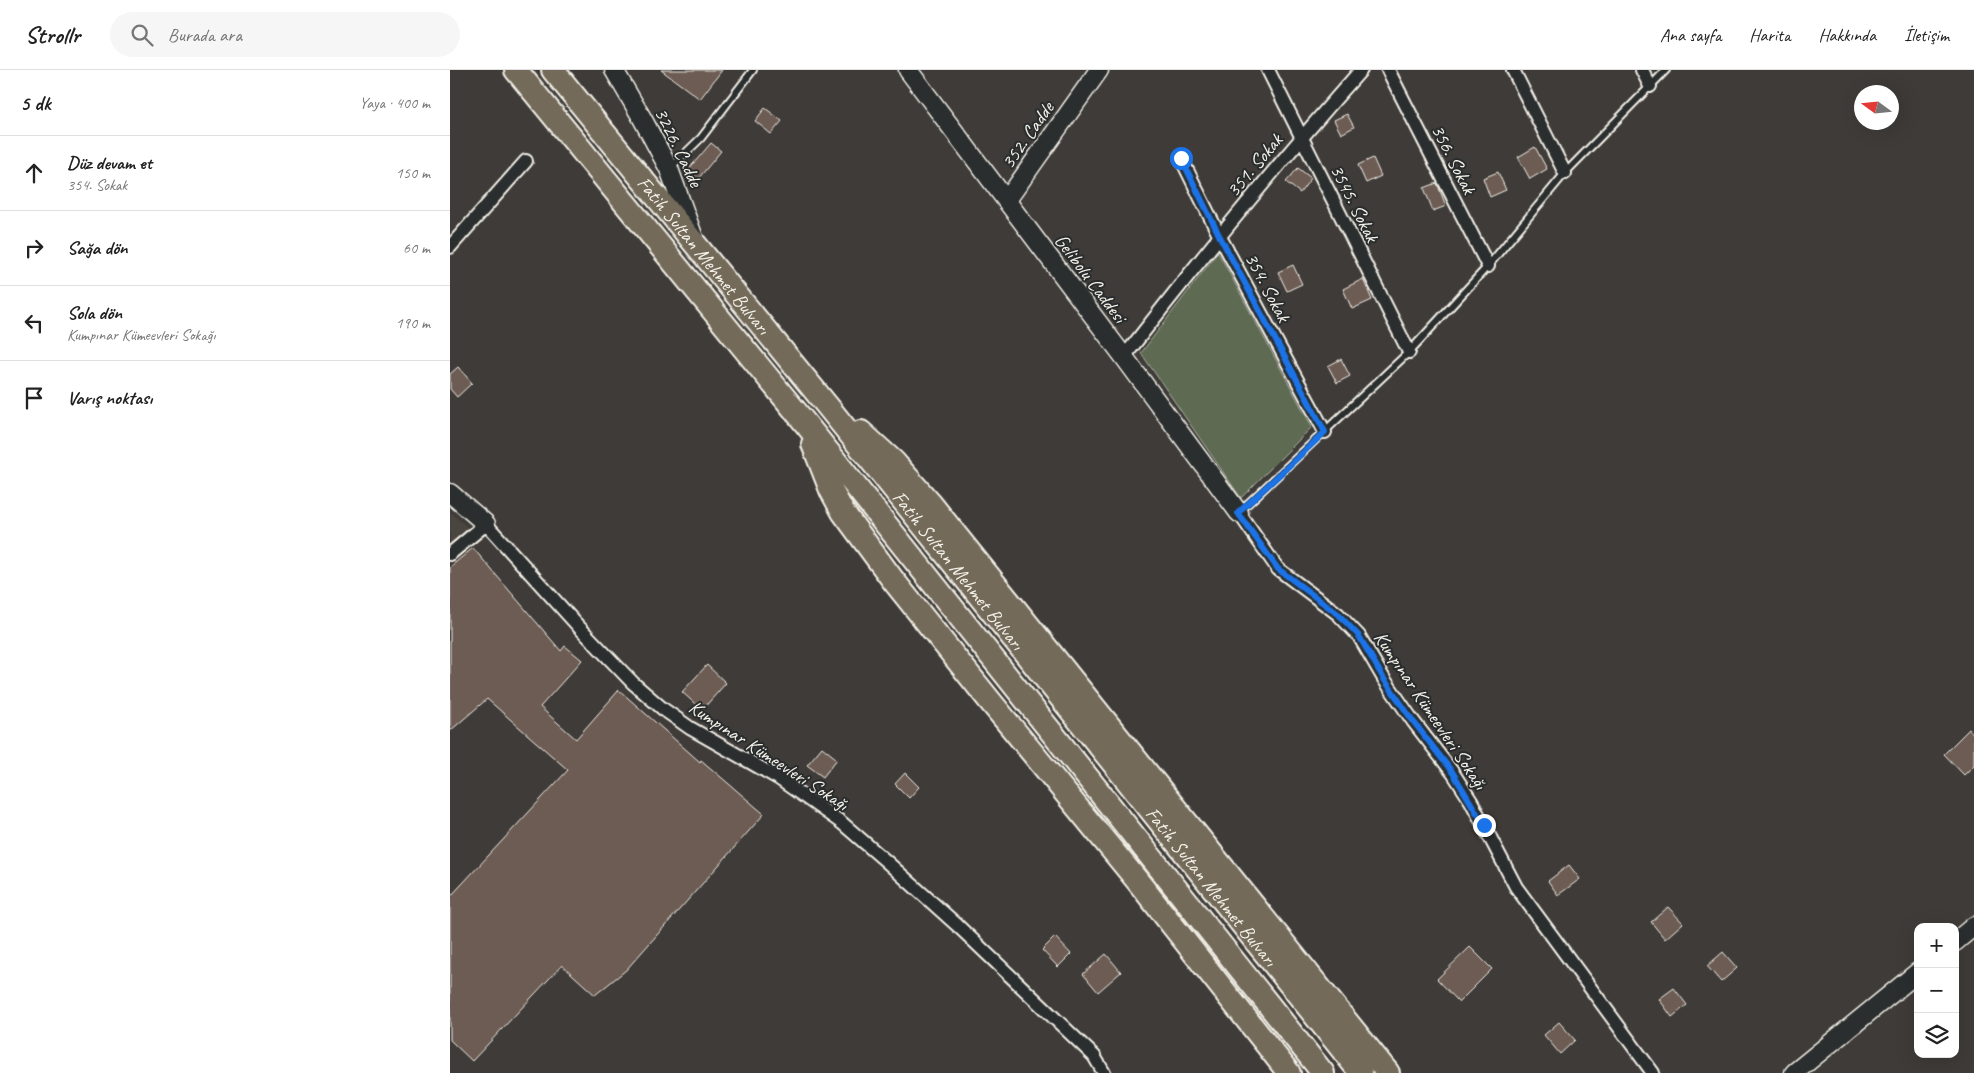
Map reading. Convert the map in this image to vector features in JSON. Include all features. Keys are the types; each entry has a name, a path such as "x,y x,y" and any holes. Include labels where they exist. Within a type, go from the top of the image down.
{"highway":[{"name":"Fatih Sultan Mehmet Bulvarı","path":"516,70 806,424 1323,1073"},
{"name":"Fatih Sultan Mehmet Bulvarı","path":"553,70 828,408 1361,1073"},
{"path":"828,408 873,441 930,503 1388,1073"},
{"path":"806,424 830,490 843,512 893,580 990,702 1136,879 1289,1073"}],"street":[{"name":"3226. Cadde","path":"614,70 669,169 696,246"},
{"name":"Gelibolu Caddesi","path":"908,70 1124,357 1238,513"},
{"name":"352. Cadde","path":"1007,200 1099,70"},
{"name":"3545. Sokak","path":"1268,70 1409,352"},
{"name":"351. Sokak","path":"1124,357 1219,235 1301,137 1361,70"},
{"name":"356. Sokak","path":"1388,70 1488,266"},
{"path":"1513,70 1565,173"},
{"path":"1642,70 1650,86"},
{"name":"354. Sokak","path":"1181,158 1219,235 1325,432"},
{"path":"450,247 526,161"},
{"path":"450,493 486,524 450,554"},
{"name":"Kumpınar Kümeevleri Sokağı","path":"1238,513 1278,569 1338,614 1359,636 1384,679 1453,773 1471,801 1516,887 1652,1073"},
{"name":"Kumpınar Kümeevleri Sokağı","path":"486,524 579,627 633,683 663,709 690,728 778,778 842,823 957,925 1094,1056 1104,1073"},
{"path":"1959,939 1974,926"},
{"path":"1794,1073 1914,975"}],"lane":[{"path":"669,169 701,138 753,70"},
{"path":"1238,513 1409,352 1488,266 1565,173 1666,70"}],"shaded area":[{"path":"450,512 472,531 450,548"}],"green space":[{"path":"1218,252 1312,427 1241,498 1141,353"}],"building":[{"path":"661,70 722,70 700,99"},
{"path":"765,108 782,121 771,134 755,121"},
{"path":"1347,114 1354,127 1341,134 1334,120"},
{"path":"711,143 721,151 698,179 688,170"},
{"path":"1535,147 1547,169 1530,179 1518,157"},
{"path":"1373,158 1381,176 1366,183 1358,165"},
{"path":"1298,168 1311,178 1300,193 1286,182"},
{"path":"1498,172 1506,190 1490,197 1483,178"},
{"path":"1437,183 1446,206 1433,211 1424,188"},
{"path":"1293,265 1302,284 1287,291 1278,272"},
{"path":"1363,279 1372,300 1352,309 1343,289"},
{"path":"1341,359 1350,376 1337,383 1328,366"},
{"path":"458,367 472,383 457,397 450,389 450,374"},
{"path":"473,548 561,651 565,646 582,660 540,707 576,739 619,690 700,762 701,760 764,814 626,970 595,995 562,965 472,1061 450,1040 450,897 568,770 487,699 450,731 450,567"},
{"path":"707,665 726,683 702,710 682,692"},
{"path":"1969,729 1974,735 1974,765 1964,775 1944,754"},
{"path":"822,747 837,759 823,777 807,765"},
{"path":"905,773 919,787 909,798 895,784"},
{"path":"1569,865 1580,879 1558,895 1548,881"},
{"path":"1668,907 1683,923 1665,939 1651,922"},
{"path":"1055,937 1071,954 1058,967 1042,950"},
{"path":"1470,947 1492,969 1459,1002 1437,979"},
{"path":"1723,952 1737,968 1721,982 1707,966"},
{"path":"1106,954 1121,972 1098,992 1083,974"},
{"path":"1674,988 1687,1005 1672,1017 1659,999"},
{"path":"1559,1022 1575,1040 1560,1054 1544,1035"}],"route":[{"path":"1181,158 1219,235 1325,432 1238,513 1278,569 1338,614 1359,636 1384,679 1453,773 1484,825"}]}
